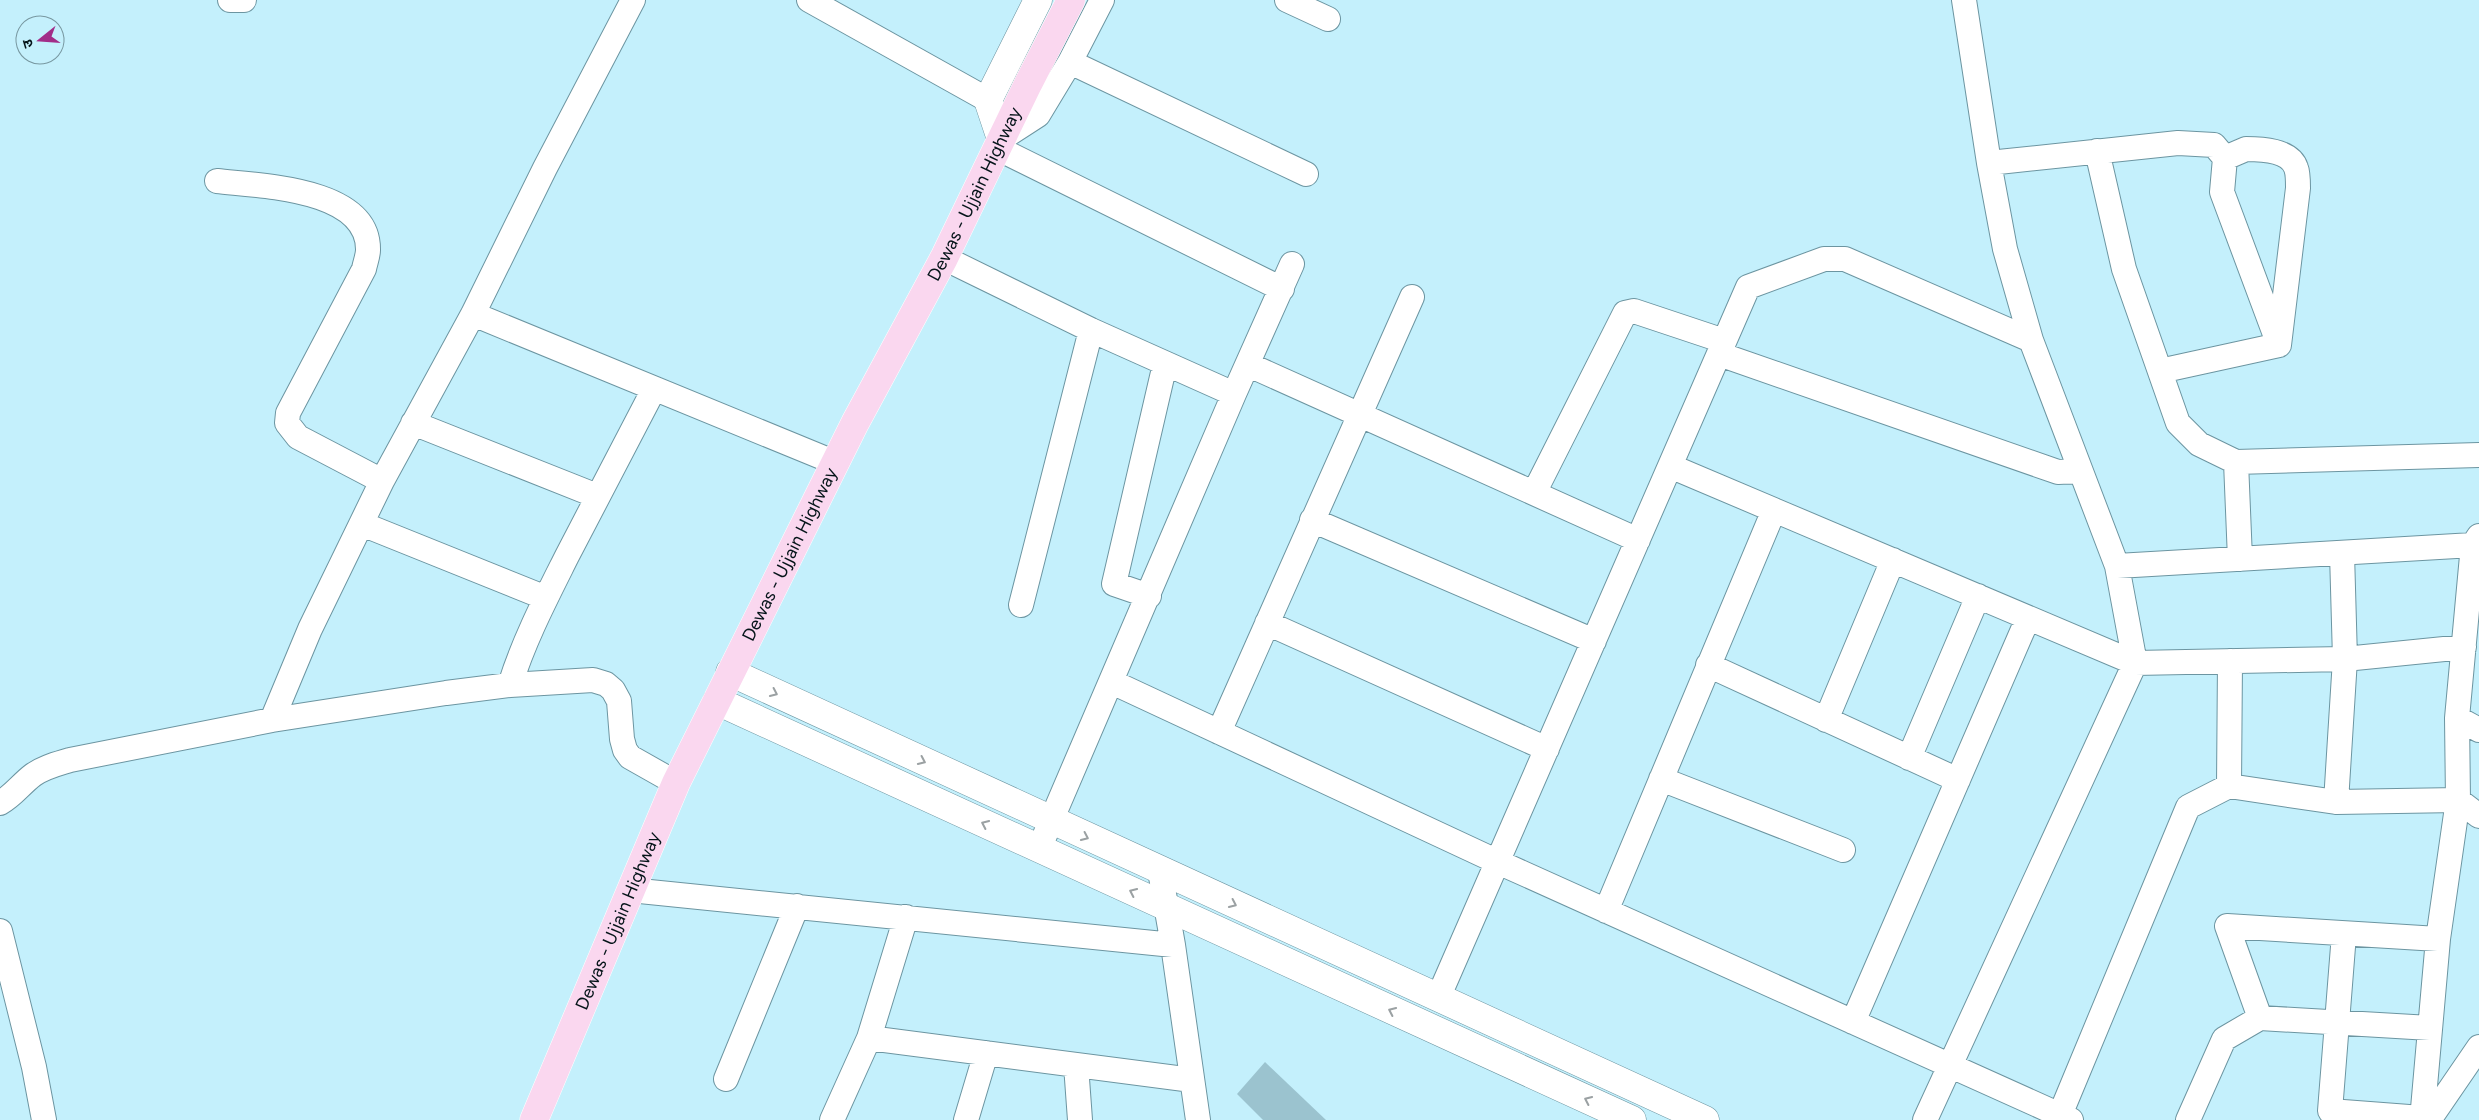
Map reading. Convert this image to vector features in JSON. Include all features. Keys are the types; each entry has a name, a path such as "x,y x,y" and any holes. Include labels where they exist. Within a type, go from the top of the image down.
{"main road":[{"name":"Dewas - Ujjain Highway","path":"534,1120 676,783 836,463 944,258 1071,0"}],"street":[{"path":"230,0 244,0"},
{"path":"272,720 310,629 382,481 473,314 545,168 633,0"},
{"path":"809,0 988,100"},
{"path":"1038,0 988,100 999,143 1282,289"},
{"path":"999,143 1038,115 1070,62 1102,0"},
{"path":"1287,0 1328,19"},
{"path":"1925,1120 2135,663 2117,566 2079,471 2031,340 2006,249 1989,163 1964,0"},
{"path":"1070,62 1306,174"},
{"path":"1989,163 2178,143 2214,145 2225,158 2222,192 2279,345"},
{"path":"2225,158 2246,149 2265,149 2287,157 2296,166 2298,188 2279,345"},
{"path":"2098,151 2124,269 2178,423 2199,444 2236,462 2479,455"},
{"path":"217,181 285,190 320,197 342,208 360,223 368,250 364,269 288,413 287,423 298,437 382,481"},
{"path":"944,258 1091,330 1234,394"},
{"path":"1427,1026 1748,287 1824,259 1845,258 2031,340"},
{"path":"1039,849 1234,394 1292,264"},
{"path":"1219,732 1358,414 1412,297"},
{"path":"1534,493 1625,314 1634,311 1722,347 2058,472 2079,471"},
{"path":"473,314 836,463"},
{"path":"1021,605 1091,330"},
{"path":"2160,371 2279,345"},
{"path":"1149,596 1114,584 1166,364"},
{"path":"1248,365 1638,540"},
{"path":"510,685 519,658 546,598 597,496 654,389"},
{"path":"413,423 597,496"},
{"path":"2236,462 2240,559"},
{"path":"1670,466 2135,663 2345,659 2464,647"},
{"path":"1606,911 1774,510"},
{"path":"1312,520 1594,641"},
{"path":"362,524 546,598"},
{"path":"2117,566 2342,553 2477,542 2457,718 2458,800 2438,939 2430,1028 2425,1119"},
{"path":"2336,802 2345,659 2342,553"},
{"path":"1826,720 1893,560"},
{"path":"1909,758 1978,596"},
{"path":"1853,1022 2028,618"},
{"path":"1267,623 1547,749"},
{"path":"2229,786 2230,661"},
{"path":"1708,665 1958,780"},
{"path":"730,672 1705,1120"},
{"path":"0,803 11,797 32,775 48,766 70,760 272,720 510,685 585,680 606,684 613,690 619,701 625,750 630,757 676,783"},
{"path":"1112,682 1498,862 2066,1118 2188,807 2229,786 2336,802 2458,800 2479,816"},
{"path":"717,701 1632,1120"},
{"path":"2457,718 2479,730"},
{"path":"1661,779 1843,850"},
{"path":"1160,871 1173,945 1198,1120"},
{"path":"630,890 1173,945"},
{"path":"726,1079 797,906"},
{"path":"832,1120 869,1038 906,917"},
{"path":"2260,1018 2227,926 2438,939"},
{"path":"0,931 5,974 34,1067 44,1120"},
{"path":"2344,934 2330,1111 2425,1119"},
{"path":"2188,1120 2224,1039 2260,1018 2430,1028"},
{"path":"869,1038 1192,1080"},
{"path":"2425,1119 2479,1047"},
{"path":"966,1120 986,1053"},
{"path":"1076,1065 1080,1120"}],"building":[{"path":"1265,1062 1326,1120 1263,1120 1237,1094"}]}
